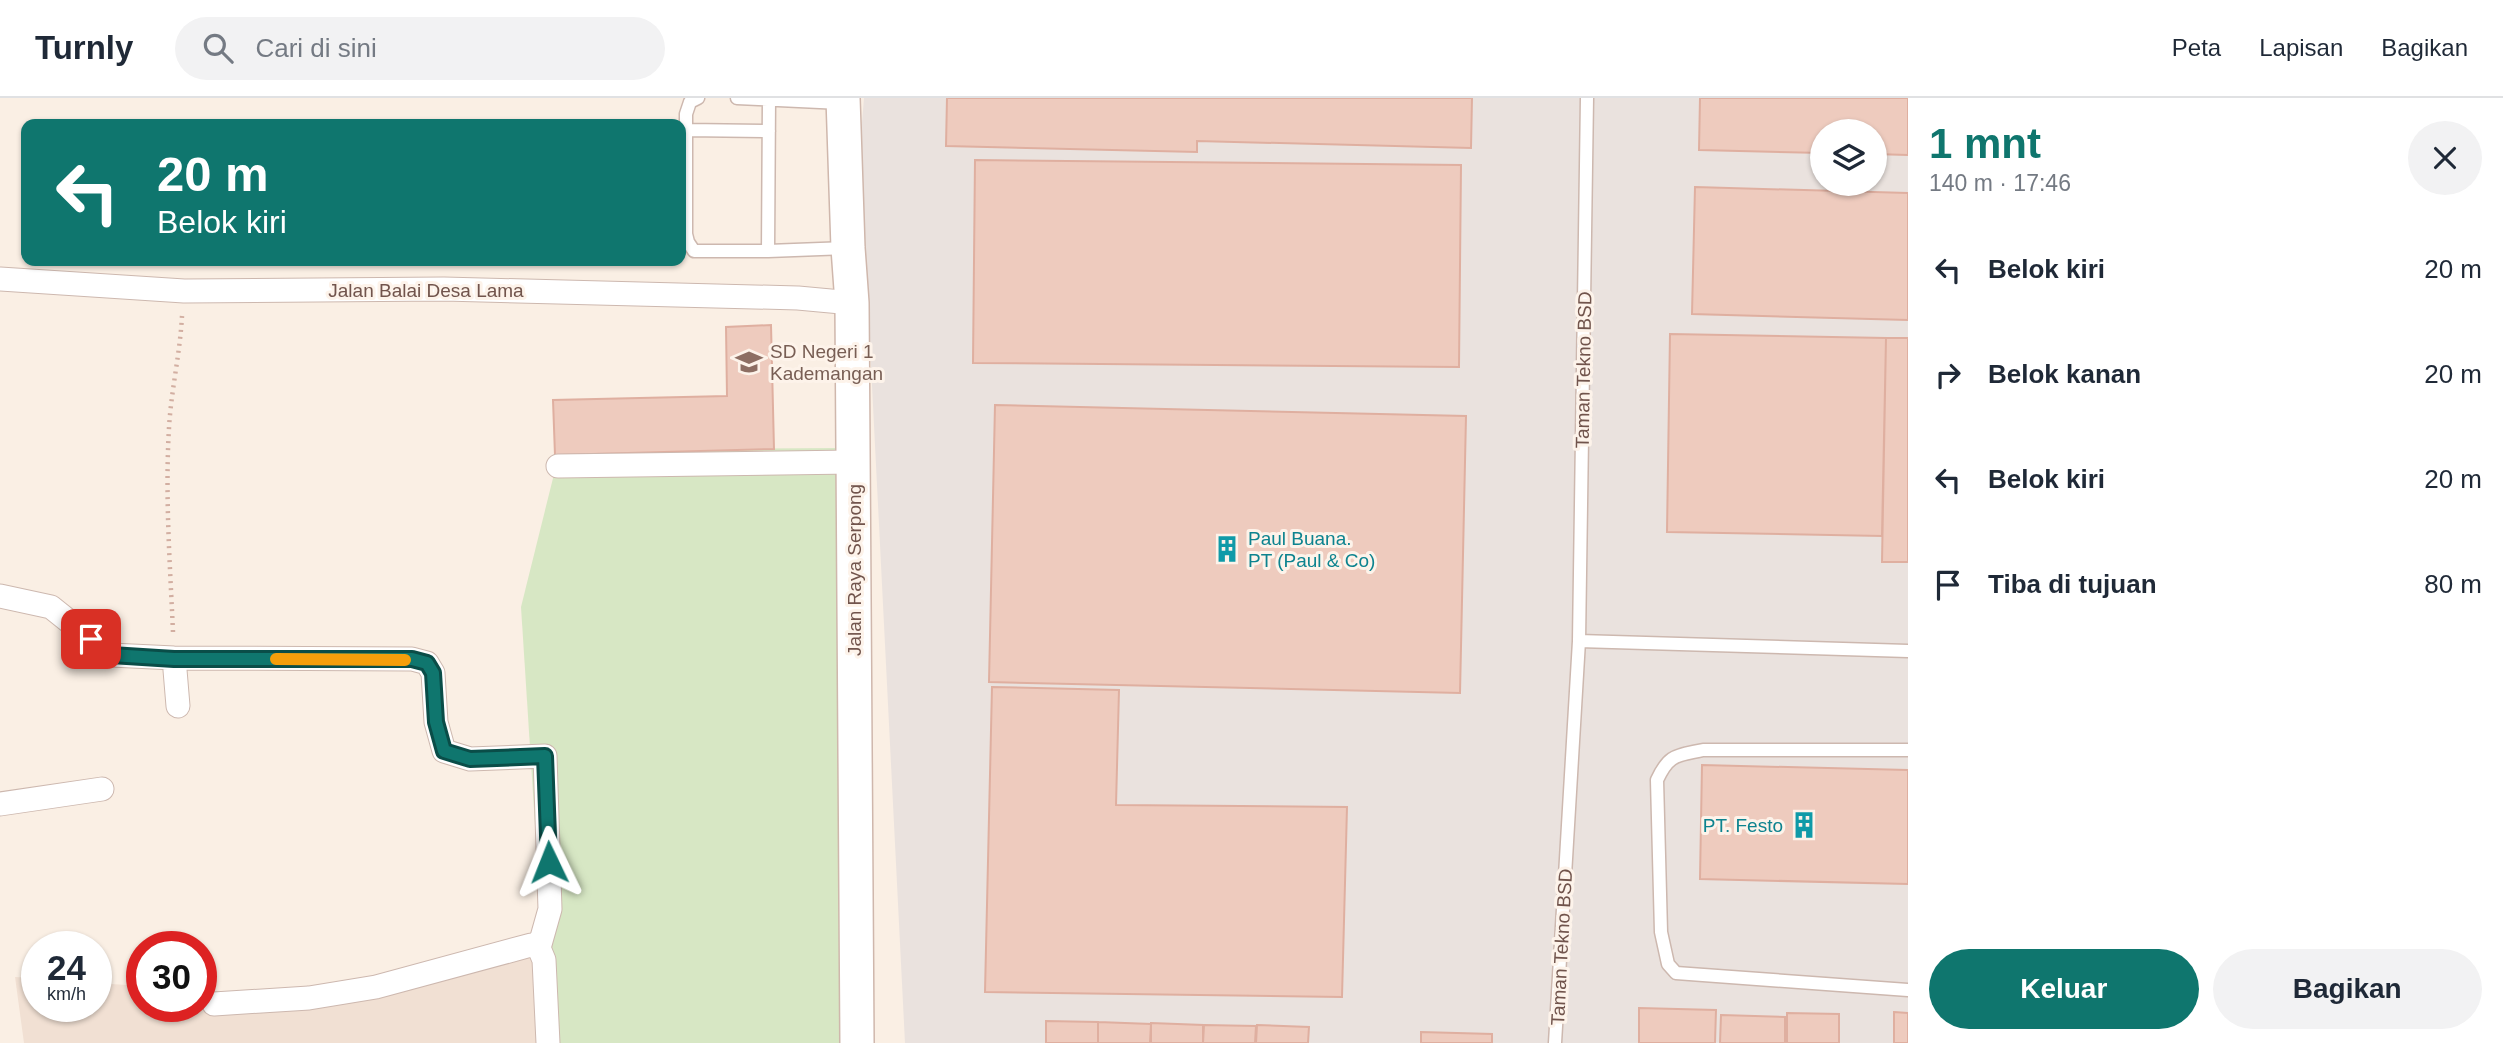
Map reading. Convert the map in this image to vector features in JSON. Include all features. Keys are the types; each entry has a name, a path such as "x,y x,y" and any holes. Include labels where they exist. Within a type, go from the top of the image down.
{"main road":[{"name":"Jalan Raya Serpong","path":"843,101 852,303 856,1043"}],"street":[{"name":"Jalan Balai Desa Lama","path":"0,279 184,291 444,289 798,298 852,303"},
{"path":"558,466 853,462"},
{"path":"0,596 51,607 111,655 174,659 420,660 427,663 433,673 436,722 444,751 470,759 545,756 550,909 539,948 544,960 548,1043"},
{"path":"174,659 178,706"},
{"path":"0,804 102,789"},
{"path":"217,1004 309,998 376,987 528,945 539,948"}],"lane":[{"path":"698,98 687,106 687,234 691,247 698,252 848,248"},
{"path":"737,98 843,101"},
{"name":"Taman Tekno BSD","path":"1555,1043 1579,641 1587,98"},
{"path":"768,251 769,99"},
{"path":"686,130 769,131"},
{"path":"1579,641 1908,651"},
{"path":"1908,750 1703,750 1679,755 1665,763 1657,780 1661,932 1668,964 1676,973 1908,990"}],"path":[{"path":"174,659 167,500 169,425 181,343 184,291"}],"shaded area":[{"path":"864,98 1908,98 1908,1043 905,1043 860,146"},
{"path":"542,941 549,1043 24,1043 21,1022 112,1022 112,984 126,985 126,1022 217,1022 217,991 298,997"},
{"path":"15,977 21,977 21,1021"}],"green space":[{"path":"840,448 854,1043 549,1043 521,607 560,450"}],"building":[{"path":"947,98 1472,98 1471,148 1197,141 1197,152 946,146"},
{"path":"1700,98 1908,98 1908,155 1887,154 1887,119 1810,119 1810,153 1699,150"},
{"path":"975,160 1461,165 1459,367 973,363"},
{"path":"1695,187 1810,190 1810,196 1887,196 1887,192 1908,193 1908,320 1692,314"},
{"name":"SD Negeri 1 Kademangan","path":"771,325 774,449 555,455 553,400 727,396 726,327"},
{"path":"1670,334 1886,338 1882,536 1667,532"},
{"path":"1886,338 1908,338 1908,562 1882,562"},
{"name":"Paul Buana. PT (Paul & Co)","path":"995,405 1466,416 1460,693 989,682"},
{"path":"992,687 1119,690 1116,805 1347,807 1342,997 985,992"},
{"name":"PT. Festo","path":"1702,765 1908,770 1908,884 1700,879"},
{"path":"1639,1008 1716,1010 1715,1043 1639,1043"},
{"path":"1894,1012 1908,1013 1908,1043 1894,1043"},
{"path":"1787,1013 1839,1014 1839,1043 1787,1043"},
{"path":"1721,1015 1785,1017 1785,1043 1720,1043"},
{"path":"1046,1021 1098,1022 1098,1043 1046,1043"},
{"path":"1098,1022 1151,1024 1150,1043 1098,1043"},
{"path":"1151,1023 1203,1025 1203,1043 1151,1043"},
{"path":"1204,1025 1256,1026 1255,1043 1203,1043"},
{"path":"1257,1025 1309,1027 1308,1043 1256,1043"},
{"path":"1421,1032 1492,1034 1492,1043 1421,1043"}],"slow traffic":[{"path":"276,659 405,660"}],"place":[{"name":"SD Negeri 1 Kademangan","path":"749,362"},
{"name":"Paul Buana. PT (Paul & Co)","path":"1227,549"},
{"name":"PT. Festo","path":"1804,825"}],"route":[{"path":"91,639 111,655 174,659 412,659 427,663 433,673 436,722 444,751 470,759 545,756 549,862"}]}
